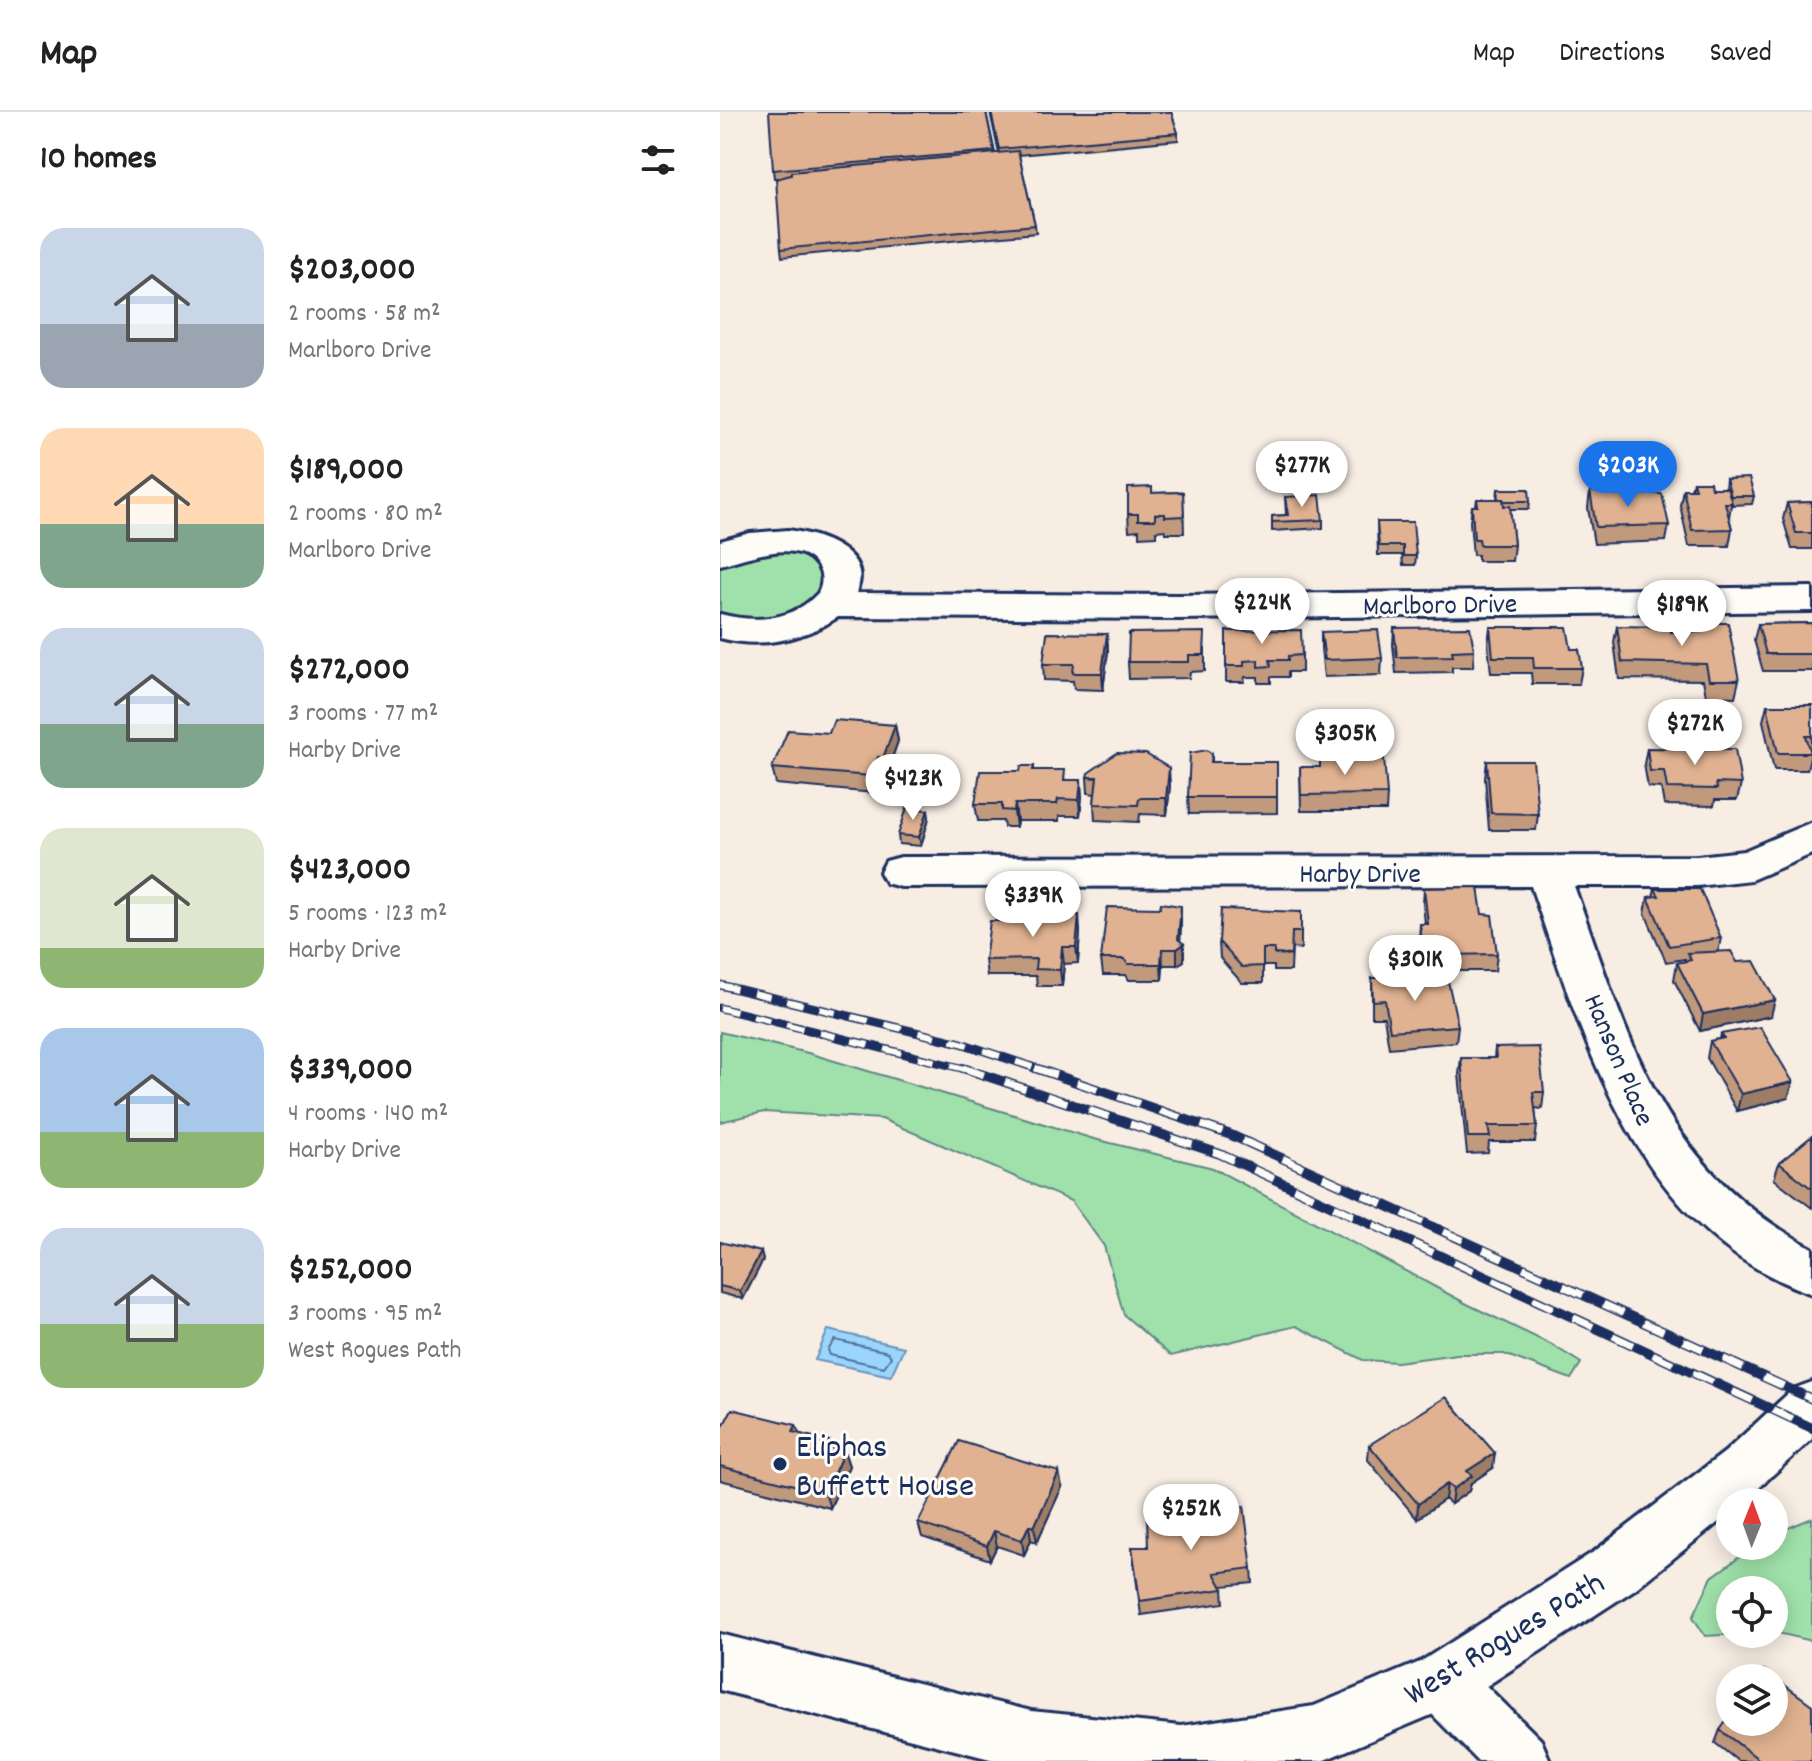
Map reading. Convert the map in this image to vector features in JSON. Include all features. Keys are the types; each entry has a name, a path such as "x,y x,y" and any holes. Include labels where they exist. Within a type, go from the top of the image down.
{"street":[{"path":"720,554 744,544 766,540 808,545 825,553 836,564 841,577 838,591 829,605"},
{"name":"Marlboro Drive","path":"720,626 737,631 762,632 788,627 811,618 829,605 1178,607 1812,599"},
{"name":"Harby Drive","path":"901,872 1726,869 1751,865 1812,837"},
{"name":"Hanson Place","path":"1547,872 1622,1077 1647,1125 1685,1182 1724,1221 1758,1247 1812,1273"},
{"name":"West Rogues Path","path":"727,1675 1031,1740 1181,1756 1314,1735 1441,1682 1615,1570 1744,1469 1812,1405"},
{"path":"1441,1682 1520,1761"}],"green space":[{"path":"810,550 833,583 797,618 720,620 720,559 727,554"},
{"path":"720,1032 808,1053 1094,1139 1213,1168 1581,1363 1571,1379 1504,1354 1457,1354 1397,1362 1363,1360 1296,1326 1171,1356 1124,1315 1104,1246 1071,1201 882,1119 764,1112 720,1122"},
{"path":"1812,1518 1812,1641 1788,1635 1788,1576 1716,1576 1716,1635 1705,1636 1693,1617 1712,1577 1736,1560 1788,1560 1788,1528"}],"water":[{"path":"828,1330 904,1347 891,1376 815,1360"}],"building":[{"path":"769,112 986,112 994,151 773,170"},
{"path":"991,112 1171,112 1178,133 999,149"},
{"path":"1018,151 1035,225 781,249 776,179 791,175 791,172"},
{"path":"1749,478 1754,496 1731,496 1726,479"},
{"path":"1693,482 1710,482 1711,488 1727,488 1732,503 1725,503 1732,529 1692,530 1683,489 1695,489"},
{"path":"1152,487 1152,493 1183,492 1184,516 1155,514 1155,520 1138,520 1138,514 1128,514 1128,488"},
{"path":"1498,489 1529,489 1530,501 1504,501 1499,499"},
{"path":"1590,491 1662,494 1669,525 1596,527"},
{"path":"1320,495 1323,520 1272,522 1272,516 1288,515 1285,497"},
{"path":"1477,499 1503,499 1504,506 1510,506 1514,545 1480,545 1479,539 1474,539 1472,506 1478,506"},
{"path":"1812,502 1812,533 1796,533 1787,503"},
{"path":"1377,522 1413,522 1416,556 1403,556 1403,546 1379,546"},
{"path":"1697,623 1728,623 1739,680 1709,680 1706,664 1622,662 1617,626 1671,627 1671,632 1699,632"},
{"path":"1812,623 1812,654 1766,654 1758,624"},
{"path":"1470,627 1474,650 1452,651 1453,656 1397,657 1394,628"},
{"path":"1490,627 1567,627 1571,649 1579,649 1582,668 1534,668 1533,657 1493,657"},
{"path":"1301,630 1302,655 1288,656 1288,660 1270,660 1271,666 1258,667 1258,660 1244,661 1244,666 1226,666 1226,631"},
{"path":"1378,630 1382,658 1325,660 1321,632"},
{"path":"1205,632 1204,655 1189,655 1189,662 1128,662 1129,633"},
{"path":"1047,633 1107,634 1102,673 1073,673 1074,664 1043,664"},
{"path":"1767,705 1812,705 1812,736 1806,736 1811,753 1778,753"},
{"path":"834,720 895,725 883,758 878,757 871,776 772,768 788,730 829,733"},
{"path":"1647,748 1735,749 1741,784 1716,783 1717,789 1667,788 1664,771 1650,771"},
{"path":"1207,750 1212,754 1211,762 1277,762 1277,797 1188,797 1190,753"},
{"path":"1117,753 1146,754 1169,768 1166,798 1139,798 1138,805 1094,804 1097,777 1087,777 1088,773"},
{"path":"1384,758 1387,794 1301,795 1300,767 1320,767 1320,759"},
{"path":"1487,761 1533,761 1538,814 1491,813"},
{"path":"1021,766 1034,766 1033,770 1065,770 1064,780 1081,780 1079,800 1058,799 1057,804 1015,804 1014,811 1002,810 1002,804 975,804 980,771 1020,771"},
{"path":"907,808 928,810 919,837 898,835"},
{"path":"1478,887 1482,914 1492,915 1497,954 1449,955 1448,944 1422,944 1420,924 1428,924 1424,888"},
{"path":"1655,889 1700,889 1721,938 1669,946 1648,897 1659,896"},
{"path":"1161,903 1181,906 1178,939 1184,944 1177,949 1162,949 1161,964 1128,964 1124,959 1101,959 1107,907 1160,908"},
{"path":"1221,909 1301,912 1301,932 1292,932 1291,955 1274,954 1274,949 1263,949 1263,966 1242,967 1219,942"},
{"path":"1023,915 1079,915 1076,947 1062,947 1060,970 1035,969 1036,959 985,960 990,921 1022,921"},
{"path":"1731,951 1737,962 1754,961 1775,1000 1703,1014 1677,963 1691,960 1687,953"},
{"path":"1372,978 1417,978 1418,984 1448,981 1458,1026 1390,1031 1385,1000 1373,1001"},
{"path":"1760,1027 1793,1082 1741,1094 1710,1041 1724,1038 1721,1034"},
{"path":"1539,1047 1544,1092 1533,1092 1537,1126 1488,1126 1490,1137 1468,1137 1461,1058 1496,1058 1495,1048"},
{"path":"1812,1136 1812,1189 1779,1163"},
{"path":"720,1242 761,1252 740,1291 720,1286"},
{"path":"1446,1397 1495,1453 1467,1471 1472,1476 1453,1489 1447,1484 1418,1504 1369,1445"},
{"name":"Eliphas Buffett House","path":"732,1409 796,1425 793,1432 829,1441 827,1447 844,1451 825,1493 720,1466 720,1432"},
{"path":"959,1441 1059,1472 1034,1527 1029,1525 1022,1540 994,1531 987,1546 918,1523"},
{"path":"1244,1506 1252,1568 1214,1573 1223,1589 1140,1601 1132,1547 1148,1547 1147,1515"},
{"path":"1788,1688 1812,1705 1812,1761 1761,1761 1728,1736 1788,1736"}],"railway":[{"path":"720,985 961,1043 1041,1070"},
{"path":"720,1008 969,1070"},
{"path":"963,1068 969,1070"},
{"path":"1035,1068 1231,1135 1812,1399"},
{"path":"969,1070 1220,1154 1812,1428"}],"place":[{"name":"Eliphas Buffett House","path":"780,1464"}]}
